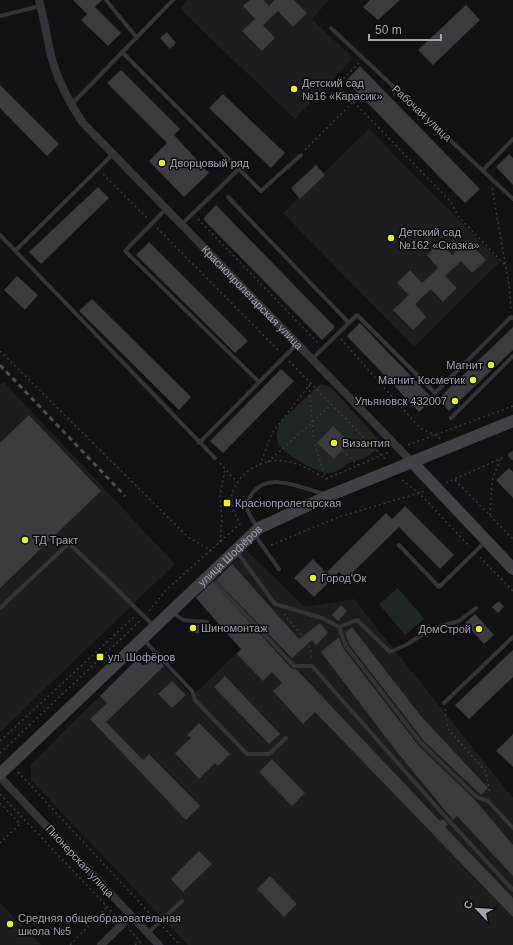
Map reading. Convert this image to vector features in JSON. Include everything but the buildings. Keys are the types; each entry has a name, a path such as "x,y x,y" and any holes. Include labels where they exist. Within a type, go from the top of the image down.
{"street":[{"name":"Краснопролетарская улица","path":"39,3 53,62 71,105 83,123 513,568"},
{"name":"улица Шофёров","path":"0,774 256,531 328,496 413,463 513,421"},
{"name":"Пионерская улица","path":"0,777 159,945"},
{"path":"101,945 132,916"}],"lane":[{"path":"106,0 137,38"},
{"path":"71,105 173,0"},
{"path":"0,16 39,3"},
{"name":"Рабочая улица","path":"331,28 513,199"},
{"path":"122,52 261,191 301,155"},
{"path":"483,170 513,139"},
{"path":"16,250 99,170 112,154"},
{"path":"181,225 239,169"},
{"path":"228,197 349,323"},
{"path":"166,209 125,251 259,382"},
{"path":"0,235 215,458"},
{"path":"312,360 357,315 435,393 512,318"},
{"path":"199,443 297,344"},
{"path":"451,418 513,356"},
{"path":"279,569 263,549 250,516 247,504 252,493 265,483 282,482 328,496"},
{"path":"399,545 439,587 486,540"},
{"path":"0,608 69,543 156,627"},
{"path":"236,550 275,604 322,618 339,627 346,646 422,743 477,797 488,801 513,828"},
{"path":"216,583 294,666 312,666 442,813 513,890"},
{"path":"339,627 357,620 390,652 406,645 431,629 459,621 476,608"},
{"path":"171,612 183,620 207,622"},
{"path":"444,703 513,638"},
{"path":"143,639 192,691 195,700 247,754 269,754 286,738"},
{"path":"148,933 182,901"}],"path":[{"path":"364,58 337,85 451,202 458,216 505,265"},
{"path":"301,155 354,102"},
{"path":"99,170 310,384 383,455 388,463"},
{"path":"490,177 505,265 512,318"},
{"path":"193,214 323,348"},
{"path":"338,334 420,428 437,436"},
{"path":"0,351 188,537 212,551"},
{"path":"310,384 314,442 326,479 391,451"},
{"path":"260,465 272,433 310,384"},
{"path":"268,462 332,404"},
{"path":"407,446 437,436 513,406"},
{"path":"342,451 358,465"},
{"path":"512,455 454,480 513,539"},
{"path":"215,458 237,482"},
{"path":"490,516 492,481 500,459"},
{"path":"220,542 222,519 220,495 225,469"},
{"path":"402,480 419,493 513,591"},
{"path":"263,549 339,517 419,493"},
{"path":"0,753 144,616 166,590 212,551 240,524"},
{"path":"275,604 312,652 312,666"},
{"path":"0,740 140,612"},
{"path":"444,703 448,729 486,772 491,804"},
{"path":"18,772 180,945"},
{"path":"0,794 143,945"},
{"path":"0,803 20,824 0,844"},
{"path":"70,945 107,907"},
{"path":"135,945 140,941"}],"shaded area":[{"name":"Детский сад №16 «Карасик»","path":"188,0 329,0 312,19 353,58 295,119 180,9"},
{"name":"Детский сад №162 «Сказка»","path":"369,129 500,262 414,347 283,213"},
{"path":"4,382 175,564 0,732 0,384"},
{"path":"320,384 331,387 380,441 378,448 365,458 352,461 332,473 320,471 304,464 283,449 279,445 277,439 281,421"},
{"path":"246,550 305,607 354,599 513,798 513,945 188,945 31,780 31,764 137,659 143,665 154,655 192,696 241,649 195,597"},
{"path":"398,588 424,619 405,635 379,604"},
{"name":"Средняя общеобразовательная школа №5","path":"0,903 41,945 0,945"}],"railway":[{"path":"0,365 125,496"}],"place":[{"name":"Детский сад №16 «Карасик»","path":"294,89"},
{"name":"Дворцовый ряд","path":"162,163"},
{"name":"Детский сад №162 «Сказка»","path":"391,238"},
{"name":"Магнит","path":"491,365"},
{"name":"Магнит Косметик","path":"473,380"},
{"name":"Ульяновск 432007","path":"455,401"},
{"name":"Византия","path":"334,443"},
{"name":"Краснопролетарская","path":"227,503"},
{"name":"ТД Тракт","path":"25,540"},
{"name":"Город'Ок","path":"313,578"},
{"name":"Шиномонтаж","path":"193,628"},
{"name":"ДомСтрой","path":"479,629"},
{"name":"ул. Шофёров","path":"100,657"},
{"name":"Средняя общеобразовательная школа №5","path":"10,924"}]}
